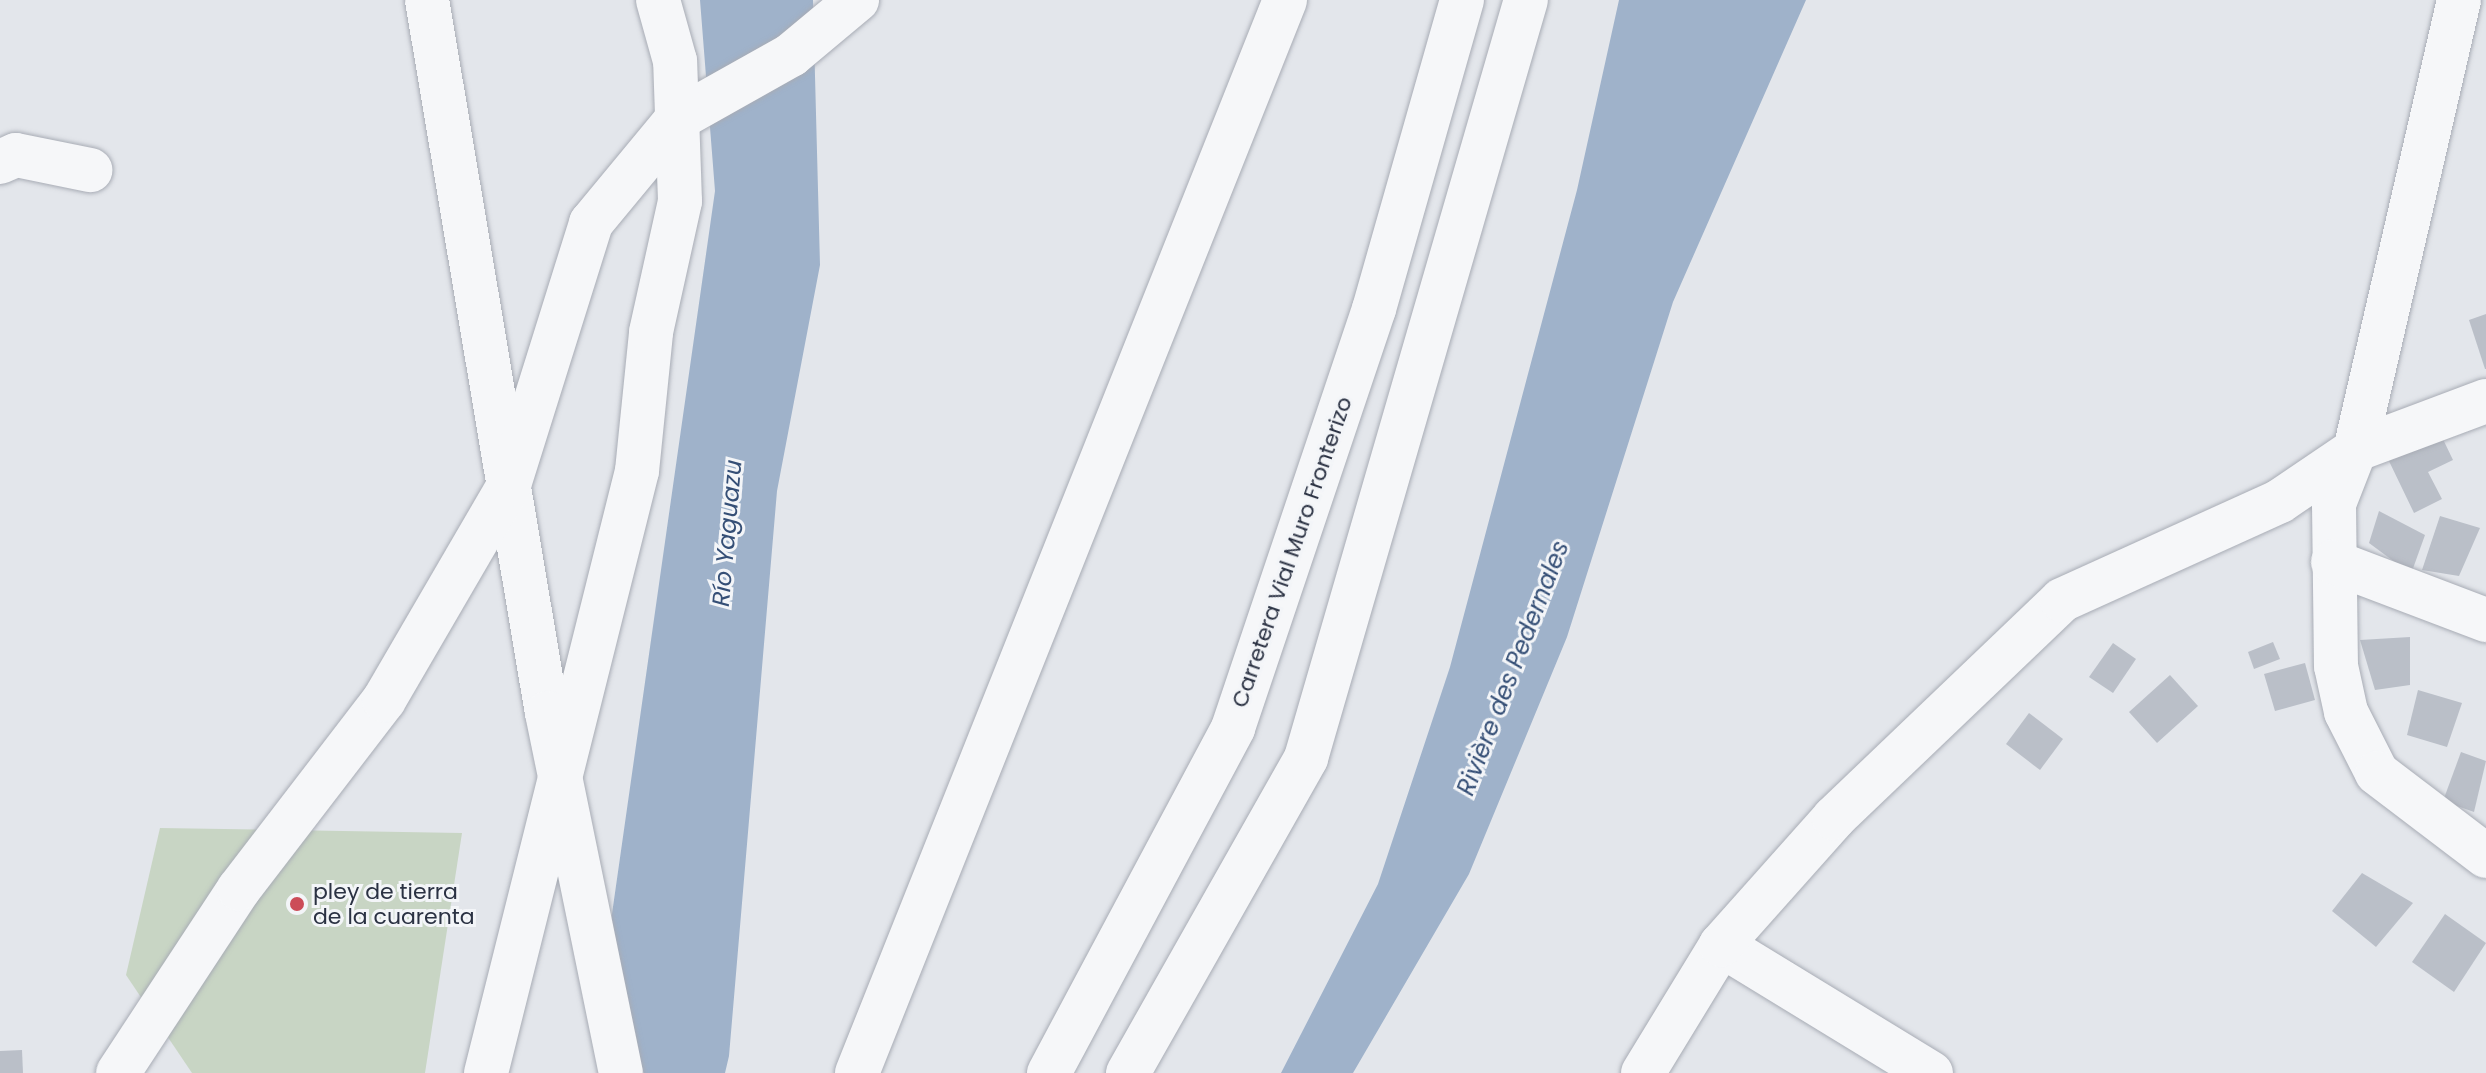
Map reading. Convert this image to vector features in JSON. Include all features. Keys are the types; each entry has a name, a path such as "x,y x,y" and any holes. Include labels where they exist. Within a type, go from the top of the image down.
{"street":[{"path":"427,0 547,713 621,1073"},
{"path":"486,1073 637,471 651,332 680,201 675,61 658,0"},
{"path":"118,1073 239,889 384,700 509,485 591,223 677,119 791,55 857,0"},
{"path":"857,1073 1285,0"},
{"name":"Carretera Vial Muro Fronterizo","path":"1049,1073 1233,728 1374,309 1462,0"},
{"path":"1128,1073 1306,758 1526,0"},
{"path":"2459,0 2355,450 2334,504 2336,666 2365,749 2377,773 2486,856"},
{"path":"0,162 16,155 90,170"},
{"path":"1643,1073 1721,945 1834,818 2062,600 2280,501 2355,450 2486,401"},
{"path":"2333,562 2486,620"},
{"path":"1721,945 1931,1073"}],"green space":[{"name":"pley de tierra de la cuarenta","path":"160,828 462,833 425,1073 192,1073 126,975"}],"water":[{"name":"Río Yaguazu","path":"700,0 813,0 820,265 777,491 729,1056 725,1073 622,1073 606,956 715,191"},
{"name":"Rivière des Pedernales","path":"1619,0 1806,0 1673,302 1567,637 1469,874 1353,1073 1281,1073 1378,884 1450,667 1577,190"}],"building":[{"path":"2486,314 2486,369 2485,369 2469,320"},
{"path":"2440,433 2453,460 2428,472 2442,499 2414,513 2388,459"},
{"path":"2379,511 2425,535 2411,574 2369,543"},
{"path":"2440,516 2480,528 2459,576 2422,570"},
{"path":"2410,637 2410,685 2375,690 2360,640"},
{"path":"2273,642 2280,659 2254,669 2248,652"},
{"path":"2113,643 2136,659 2113,693 2089,677"},
{"path":"2305,663 2315,700 2275,711 2264,674"},
{"path":"2170,675 2198,706 2157,743 2129,712"},
{"path":"2418,690 2462,703 2447,747 2407,735"},
{"path":"2029,713 2063,739 2040,770 2006,744"},
{"path":"2461,752 2486,761 2474,812 2443,801"},
{"path":"2362,873 2413,903 2376,947 2332,911"},
{"path":"2445,914 2486,943 2454,992 2412,962"},
{"path":"22,1050 23,1073 0,1073 0,1051"}],"place":[{"name":"pley de tierra de la cuarenta","path":"297,904"}]}
